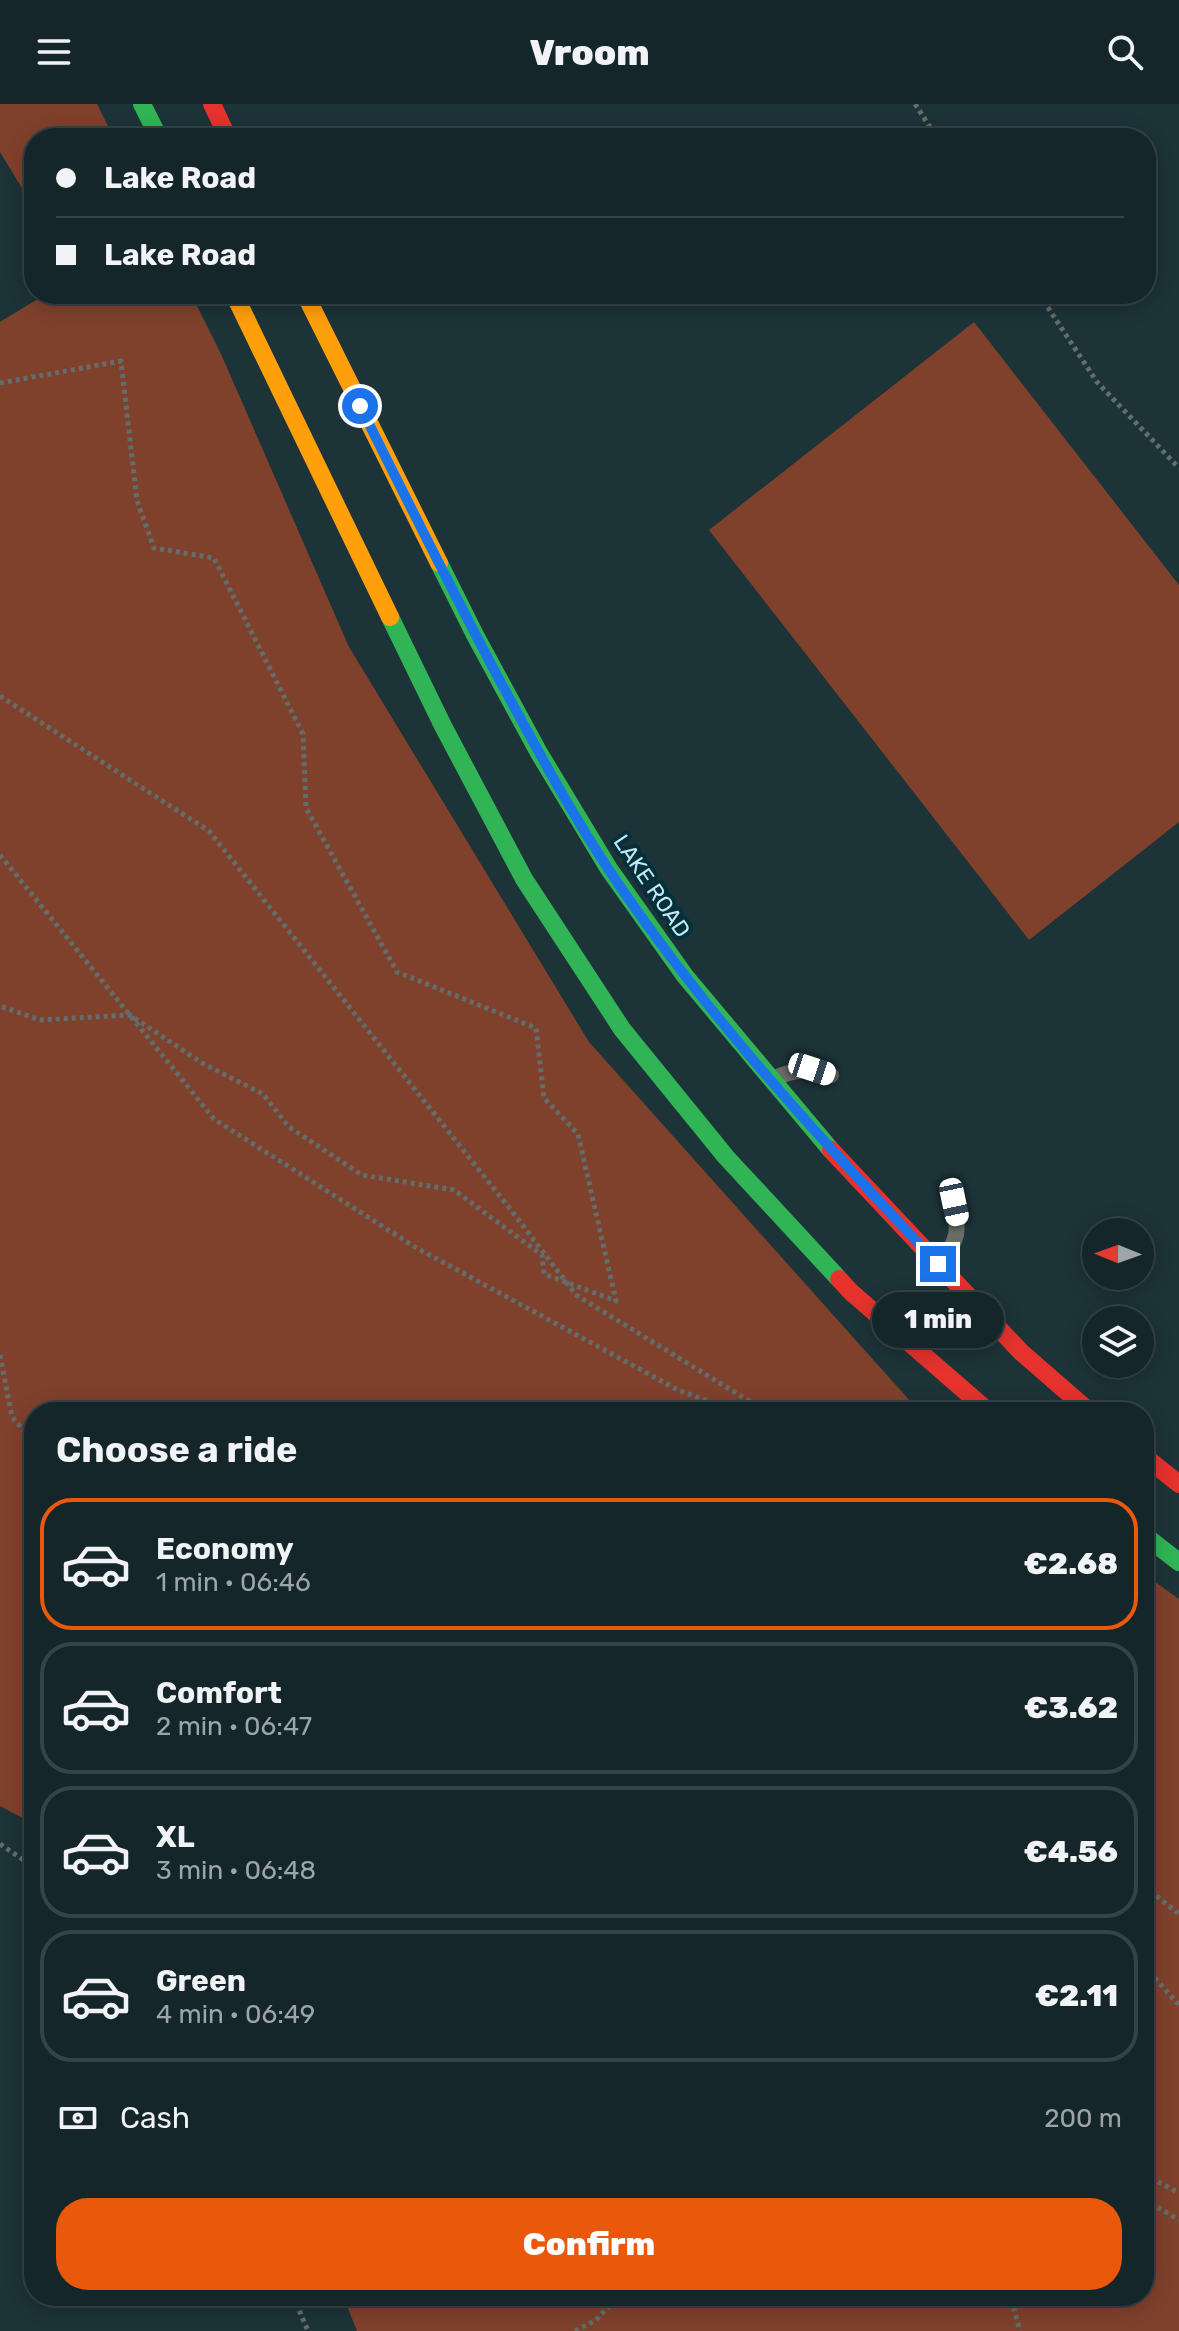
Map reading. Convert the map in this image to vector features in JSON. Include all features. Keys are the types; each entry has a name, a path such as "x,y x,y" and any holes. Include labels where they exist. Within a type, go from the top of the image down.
{"highway":[{"path":"142,104 154,128"},
{"path":"212,104 223,128"},
{"path":"239,304 443,726 524,879 622,1029 726,1157 851,1292 978,1402"},
{"name":"LAKE ROAD","path":"310,304 475,635 539,753 609,869 685,976 770,1081 860,1182 1021,1352 1078,1402"},
{"path":"1154,1464 1179,1484"},
{"path":"1154,1543 1179,1562"}],"lane":[{"path":"770,1081 789,1072 812,1069 831,1075"},
{"path":"938,1264 953,1247 958,1223 954,1202"}],"path":[{"path":"915,104 931,128"},
{"path":"1046,304 1097,382 1179,468"},
{"path":"0,383 121,361 137,501 154,548 214,558 303,734 306,808 397,972 536,1028 544,1098 578,1134 616,1301 544,1274 542,1255 454,1190 362,1175 289,1127 263,1094 202,1063 130,1015 40,1020 0,1006"},
{"path":"0,696 209,831 576,1295 751,1402"},
{"path":"0,855 214,1119 415,1247 678,1390 711,1402"},
{"path":"0,1355 12,1417 24,1431"},
{"path":"0,1844 24,1860"},
{"path":"1154,1894 1179,1914"},
{"path":"1154,1977 1179,2005"},
{"path":"1154,2179 1179,2193"},
{"path":"1154,2205 1179,2220"},
{"path":"297,2306 308,2331"},
{"path":"575,2331 596,2320 609,2306"},
{"path":"1009,2306 1014,2309 1020,2331"}],"shaded area":[{"path":"0,104 97,104 109,128 24,128 24,192 0,152"},
{"path":"30,304 196,304 221,354 349,647 589,1042 911,1402 24,1402 24,1819 0,1806 0,322"},
{"path":"974,322 1179,585 1179,822 1029,940 709,530"},
{"path":"1154,1581 1179,1599 1179,2331 357,2331 347,2306 1154,2306"}],"traffic: fast":[{"path":"142,104 154,128"},
{"path":"439,563 539,753 609,869 685,976 831,1150"},
{"path":"390,617 443,726 524,879 622,1029 726,1157 839,1279"},
{"path":"1154,1543 1179,1562"}],"traffic: slow":[{"path":"239,304 390,617"},
{"path":"310,304 439,563"}],"traffic: jam":[{"path":"212,104 223,128"},
{"path":"831,1150 1021,1352 1078,1402"},
{"path":"839,1279 978,1402"},
{"path":"1154,1464 1179,1484"}],"route":[{"path":"360,406 475,635 539,753 609,869 685,976 770,1081 938,1264"}]}
